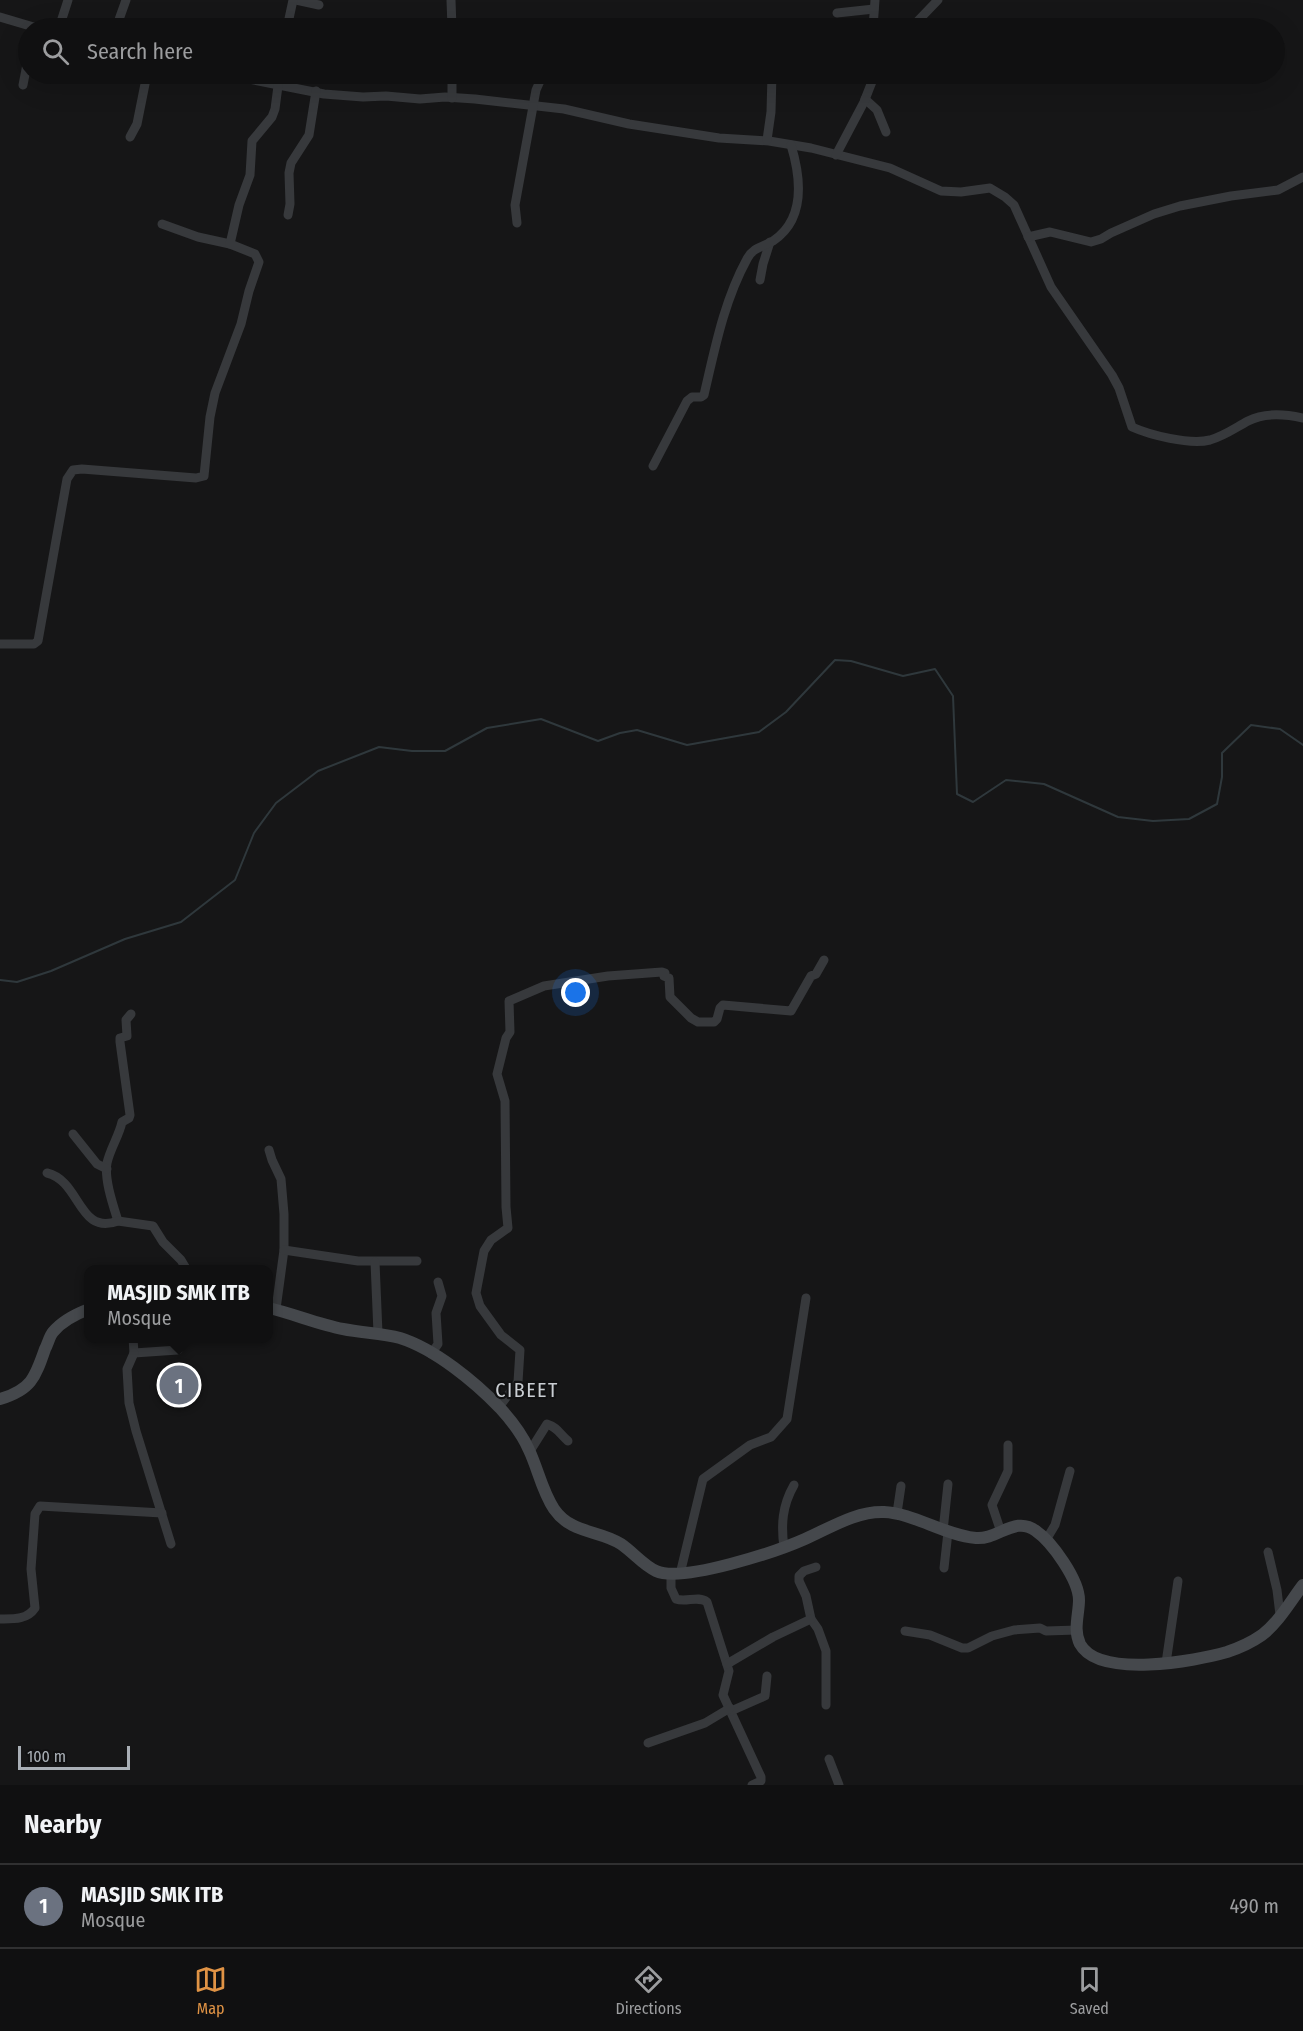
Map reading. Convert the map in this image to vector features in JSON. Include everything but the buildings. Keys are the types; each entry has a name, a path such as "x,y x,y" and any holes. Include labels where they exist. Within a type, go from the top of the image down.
{"main road":[{"path":"273,1309 345,1329 378,1333 409,1342 463,1375 499,1407 520,1433 530,1451 543,1487 562,1518 579,1528 620,1543 648,1567 676,1574 784,1548 850,1518 874,1512 897,1513 945,1531 979,1538 991,1536 1013,1526 1026,1525 1040,1533 1077,1583 1080,1595 1077,1630 1081,1646 1098,1658 1132,1665 1166,1663 1234,1650 1263,1634 1303,1585"},
{"path":"0,1400 19,1392 31,1383 53,1332 74,1314 84,1311"}],"street":[{"path":"62,18 68,0"},
{"path":"120,18 126,0"},
{"path":"290,18 294,0 320,5"},
{"path":"451,0 452,18"},
{"path":"921,18 938,0"},
{"path":"837,13 874,5"},
{"path":"0,16 18,22"},
{"path":"130,137 137,124 145,84"},
{"path":"267,84 354,97 475,99 564,109 629,124 719,138 767,140 811,148 894,169 941,191 962,192 990,188 1014,205 1040,264 1062,304 1119,388 1132,427 1148,433 1200,441 1230,432 1257,417 1275,414 1303,418"},
{"path":"452,84 452,98"},
{"path":"517,223 515,205 538,84"},
{"path":"767,140 772,84"},
{"path":"836,155 871,84"},
{"path":"230,244 239,205 250,175 252,141 272,117 275,109 276,86"},
{"path":"288,215 291,163 311,128 316,91"},
{"path":"865,99 877,110 886,132"},
{"path":"653,466 687,401 692,397 704,395 725,308 747,257 756,248 770,242 792,221 797,205 799,176 791,145"},
{"path":"1028,237 1050,232 1091,242 1171,209 1231,196 1278,190 1303,177"},
{"path":"0,644 34,644 38,641 67,479 73,470 196,478 204,476 210,417 215,393 241,324 259,262 255,254 230,244 198,237 162,224"},
{"path":"760,280 770,242"},
{"path":"499,1407 517,1384 520,1350 501,1335 480,1306 476,1290 484,1251 491,1240 508,1228 505,1101 497,1074 506,1038 510,1032 509,1001 544,986 608,976 662,972 669,978 671,999 698,1022 714,1022 723,1005 762,1007 780,1011 792,1010 811,976 816,974 824,960"},
{"path":"118,1221 106,1169 122,1122 130,1115 120,1042 121,1038 127,1036 126,1020 131,1014"},
{"path":"73,1134 97,1164 106,1169"},
{"path":"269,1150 282,1185 284,1250 273,1309"},
{"path":"47,1173 68,1185 83,1211 90,1218 107,1223 118,1221 153,1226 163,1242 184,1265"},
{"path":"284,1250 334,1259 375,1262 417,1261"},
{"path":"375,1262 378,1333"},
{"path":"431,1354 438,1344 436,1313 442,1296 438,1282"},
{"path":"752,1785 764,1782 722,1694 728,1676 727,1664 706,1600 676,1599 671,1587 703,1479 750,1445 771,1437 787,1419 806,1298"},
{"path":"133,1343 134,1353 127,1369 129,1403 171,1544"},
{"path":"134,1353 178,1350"},
{"path":"530,1451 547,1424 555,1426 568,1441"},
{"path":"1000,1532 992,1504 1008,1472 1008,1445"},
{"path":"1046,1540 1055,1525 1070,1471"},
{"path":"944,1568 948,1484"},
{"path":"784,1548 782,1520 794,1485"},
{"path":"897,1513 901,1486"},
{"path":"0,1619 23,1617 35,1608 31,1578 35,1514 38,1507 49,1505 162,1513"},
{"path":"1268,1552 1280,1615"},
{"path":"816,1567 807,1569 799,1576 799,1581 806,1596 811,1618 818,1629 826,1651 826,1705"},
{"path":"1166,1663 1178,1581"},
{"path":"727,1664 811,1618"},
{"path":"905,1631 930,1635 959,1648 965,1648 992,1636 1014,1630 1040,1628 1046,1631 1077,1630"},
{"path":"648,1743 705,1723 730,1709 765,1696 767,1676"},
{"path":"829,1759 839,1785"}],"waterway":[{"path":"0,980 17,982 51,971 125,939 181,922 235,880 254,833 276,803 318,771 379,747 412,751 445,751 487,728 541,719 598,741 637,730 687,745 759,732 786,712 835,660 851,661 903,676 935,669 953,696 957,794 973,802 1006,780 1044,784 1118,817 1153,821 1189,819 1217,804 1222,777 1222,753 1251,725 1280,729 1303,745"}],"place":[{"name":"MASJID SMK ITB","path":"179,1385"}],"district":[{"name":"CIBEET","path":"527,1390"}]}
